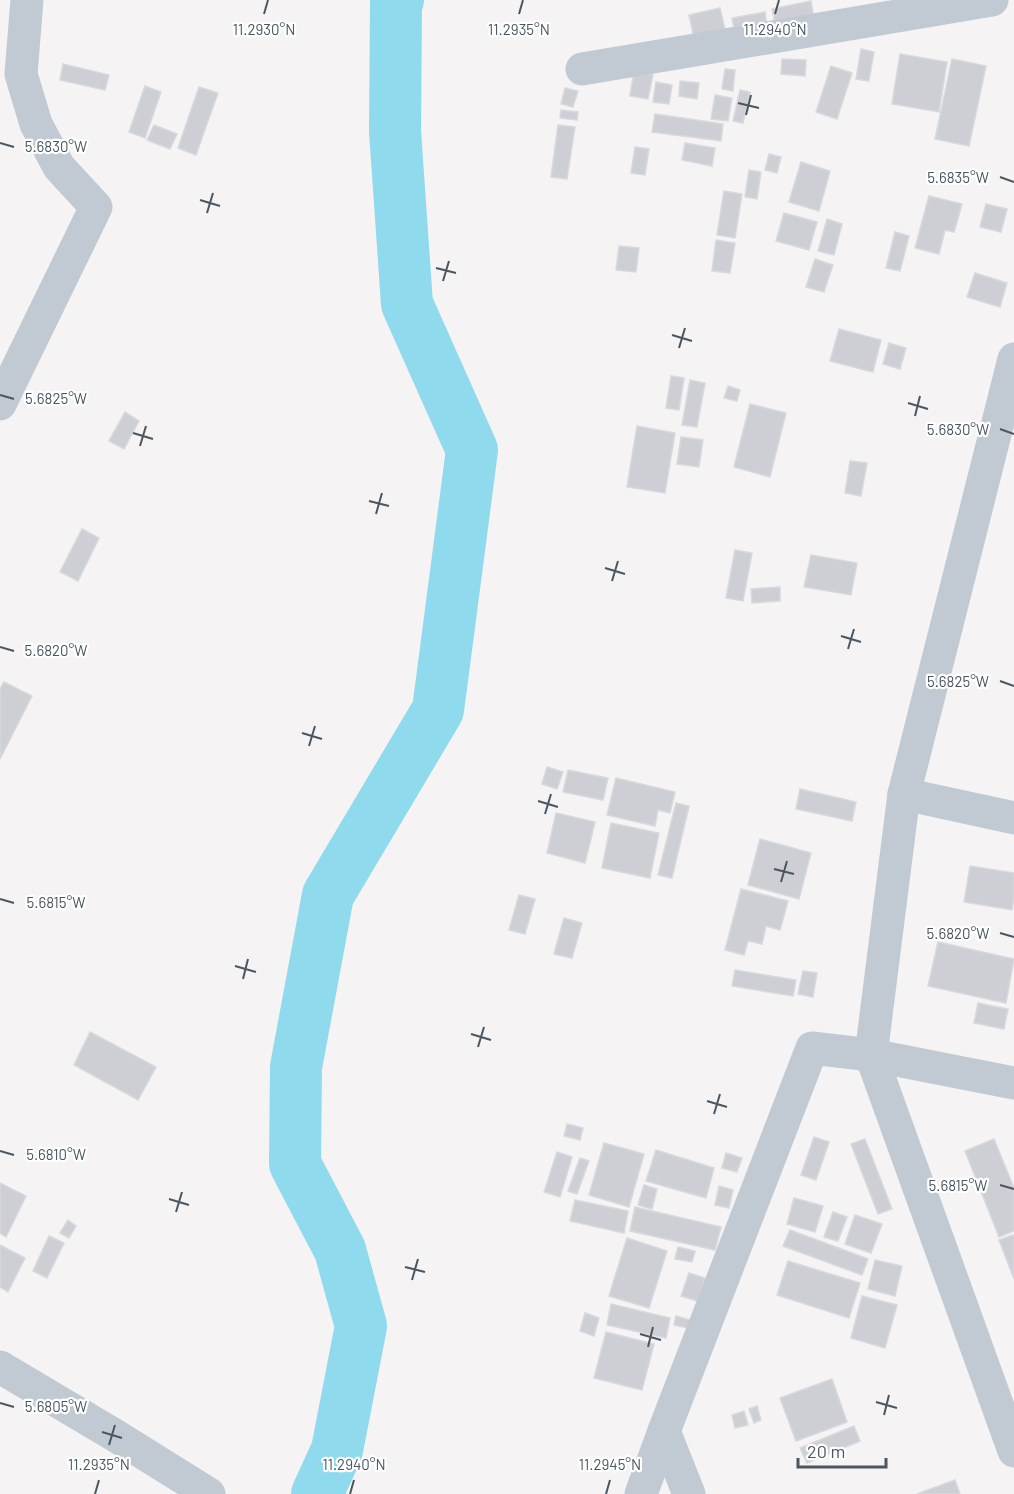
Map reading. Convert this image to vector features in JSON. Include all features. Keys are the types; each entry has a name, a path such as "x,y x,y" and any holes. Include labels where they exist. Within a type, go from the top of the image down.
{"street":[{"path":"0,404 96,207 59,167 36,124 21,74 27,0"},
{"path":"582,69 992,0"},
{"path":"1014,359 904,794 871,1055 1014,1451"},
{"path":"904,794 1014,818"},
{"path":"641,1494 812,1048 871,1055 1014,1083"},
{"path":"0,1367 209,1494"},
{"path":"664,1431 690,1494"}],"building":[{"path":"811,1 815,25 777,33 772,9"},
{"path":"720,8 726,34 695,42 689,15"},
{"path":"765,12 768,36 736,41 732,18"},
{"path":"861,49 874,52 869,81 856,79"},
{"path":"900,54 947,62 939,112 892,104"},
{"path":"782,59 806,60 805,76 781,74"},
{"path":"952,59 986,66 969,146 935,139"},
{"path":"63,64 109,75 105,90 60,80"},
{"path":"831,66 852,73 837,119 816,112"},
{"path":"725,69 735,70 733,91 722,89"},
{"path":"634,71 653,75 648,99 630,96"},
{"path":"680,81 699,83 697,99 679,96"},
{"path":"656,82 672,85 669,104 653,102"},
{"path":"145,86 161,92 145,138 129,132"},
{"path":"199,87 218,93 196,155 178,148"},
{"path":"565,88 578,91 573,107 561,104"},
{"path":"740,90 750,92 743,123 733,121"},
{"path":"715,95 732,98 728,121 711,119"},
{"path":"561,110 578,112 577,120 560,118"},
{"path":"655,114 723,124 721,141 652,132"},
{"path":"154,125 177,134 170,149 147,140"},
{"path":"558,125 575,127 567,179 551,177"},
{"path":"685,143 715,148 712,166 682,160"},
{"path":"635,147 649,149 645,175 631,173"},
{"path":"769,154 781,157 777,173 765,170"},
{"path":"801,162 830,171 819,211 789,202"},
{"path":"749,170 761,172 757,199 745,197"},
{"path":"724,191 742,194 735,238 717,235"},
{"path":"929,196 962,204 954,232 945,230 939,254 915,248"},
{"path":"986,204 1007,209 1001,232 980,227"},
{"path":"784,213 817,222 809,250 776,241"},
{"path":"827,219 842,224 834,255 818,251"},
{"path":"895,232 909,236 900,271 886,268"},
{"path":"716,240 735,243 730,273 712,271"},
{"path":"619,246 639,248 636,272 616,270"},
{"path":"815,259 833,265 824,292 806,287"},
{"path":"975,273 1007,283 1000,307 967,297"},
{"path":"839,329 881,340 873,372 830,361"},
{"path":"889,343 906,348 900,369 883,364"},
{"path":"671,376 684,378 679,410 666,408"},
{"path":"690,380 705,383 697,427 682,425"},
{"path":"728,386 740,390 737,401 724,398"},
{"path":"750,404 786,413 770,477 734,467"},
{"path":"125,412 139,421 124,449 109,441"},
{"path":"637,426 675,433 665,493 627,487"},
{"path":"681,437 703,440 699,467 677,464"},
{"path":"850,461 867,463 861,496 845,493"},
{"path":"82,529 99,538 78,581 60,572"},
{"path":"735,550 752,553 743,601 726,598"},
{"path":"811,555 857,563 851,595 804,587"},
{"path":"780,587 780,601 752,603 751,589"},
{"path":"4,682 32,696 0,759 0,689"},
{"path":"547,767 563,772 557,789 542,784"},
{"path":"568,770 608,778 603,800 563,792"},
{"path":"616,778 675,792 670,813 658,810 655,826 607,815"},
{"path":"800,789 856,802 852,821 796,809"},
{"path":"676,803 689,806 672,878 658,875"},
{"path":"556,813 595,822 585,863 547,853"},
{"path":"611,823 659,833 650,878 602,868"},
{"path":"760,839 811,853 799,899 748,885"},
{"path":"970,866 1014,873 1012,910 964,902"},
{"path":"741,889 788,901 780,930 766,926 762,944 748,941 744,955 725,950"},
{"path":"519,895 535,899 525,934 509,930"},
{"path":"564,918 582,923 572,958 554,954"},
{"path":"938,942 1014,959 1006,1003 928,986"},
{"path":"735,970 796,980 793,996 732,986"},
{"path":"803,971 817,973 813,997 798,994"},
{"path":"978,1003 1008,1009 1004,1029 974,1023"},
{"path":"90,1032 156,1067 138,1100 74,1065"},
{"path":"567,1124 583,1128 580,1140 564,1136"},
{"path":"814,1137 829,1142 816,1180 801,1175"},
{"path":"865,1139 892,1209 878,1214 851,1144"},
{"path":"994,1139 1014,1188 1014,1231 999,1237 965,1151"},
{"path":"604,1143 644,1154 629,1207 589,1195"},
{"path":"656,1150 714,1168 706,1198 646,1181"},
{"path":"557,1152 572,1157 560,1197 544,1192"},
{"path":"726,1153 742,1158 737,1172 722,1168"},
{"path":"580,1158 589,1161 577,1194 568,1191"},
{"path":"0,1183 26,1196 6,1237 0,1233"},
{"path":"644,1185 657,1189 652,1209 638,1205"},
{"path":"719,1186 733,1190 729,1208 715,1205"},
{"path":"794,1198 823,1206 815,1232 787,1224"},
{"path":"575,1200 628,1211 624,1233 570,1221"},
{"path":"635,1207 721,1227 715,1250 630,1231"},
{"path":"833,1212 847,1217 838,1241 824,1237"},
{"path":"855,1215 882,1224 871,1253 845,1244"},
{"path":"68,1220 76,1226 69,1238 60,1233"},
{"path":"790,1230 868,1259 862,1275 783,1246"},
{"path":"1013,1235 1014,1237 1014,1279 999,1240"},
{"path":"49,1236 64,1243 47,1278 33,1271"},
{"path":"627,1238 667,1251 649,1308 609,1296"},
{"path":"0,1245 25,1258 8,1292 0,1287"},
{"path":"678,1247 695,1251 692,1262 675,1259"},
{"path":"875,1260 902,1266 895,1296 868,1289"},
{"path":"788,1261 860,1283 849,1318 777,1295"},
{"path":"689,1273 705,1278 697,1301 681,1296"},
{"path":"862,1296 897,1305 885,1348 851,1338"},
{"path":"611,1304 670,1318 666,1338 607,1325"},
{"path":"585,1313 599,1318 594,1336 580,1331"},
{"path":"676,1316 694,1321 692,1329 674,1325"},
{"path":"606,1332 654,1344 642,1390 594,1378"},
{"path":"832,1379 847,1422 796,1441 780,1398"},
{"path":"757,1406 761,1420 754,1423 749,1409"},
{"path":"744,1411 748,1425 735,1428 732,1415"},
{"path":"854,1426 860,1441 807,1463 800,1448"},
{"path":"955,1480 960,1494 917,1494"}],"waterway":[{"path":"317,1494 337,1450 361,1326 340,1250 295,1164 296,1067 328,895 438,710 472,450 407,304 395,131 396,4 398,0"}]}
